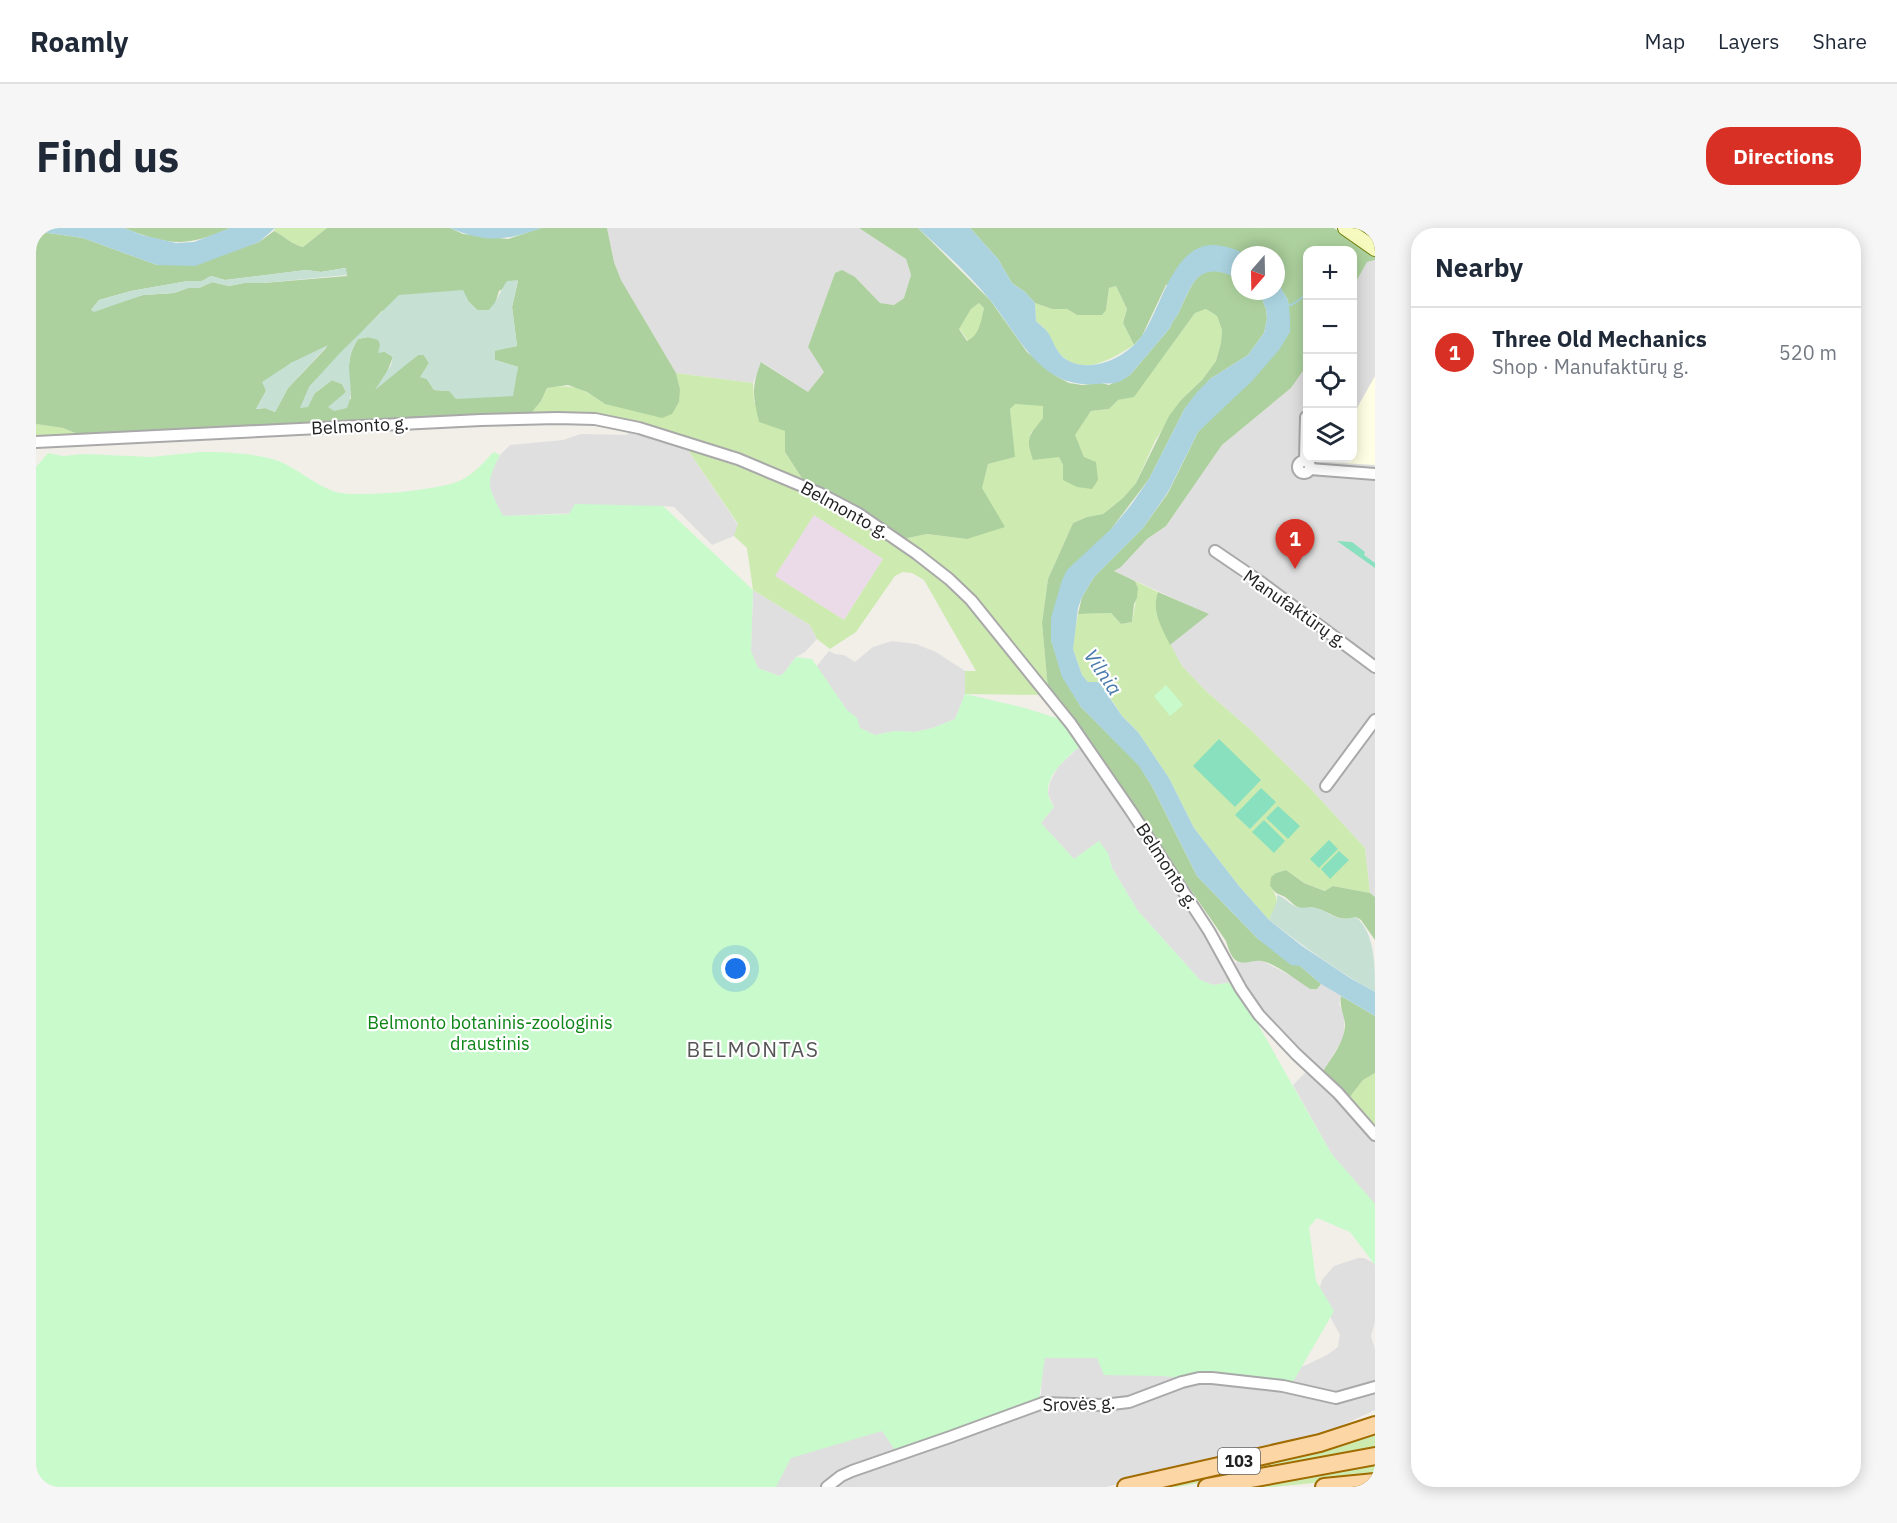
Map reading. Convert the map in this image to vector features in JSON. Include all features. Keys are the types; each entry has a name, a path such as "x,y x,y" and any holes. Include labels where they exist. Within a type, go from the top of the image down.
{"main road":[{"name":"103","path":"1126,1487 1320,1443 1375,1425"},
{"path":"1207,1487 1375,1456"},
{"path":"1324,1487 1375,1482"}],"street":[{"path":"1345,228 1375,249"},
{"name":"Belmonto g.","path":"36,442 481,420 586,418 639,428 738,459 819,493 860,514 918,554 971,600 1071,724 1214,939 1259,1015 1338,1093 1375,1135"},
{"path":"1307,462 1307,465 1375,474"},
{"name":"Manufaktūrų g.","path":"1215,551 1375,667"},
{"path":"1326,786 1375,720"},
{"name":"Srovės g.","path":"827,1487 852,1471 1043,1403 1129,1402 1182,1382 1206,1378 1283,1386 1336,1398 1375,1387"}],"shaded area":[{"path":"607,228 859,228 906,259 911,275 904,298 894,305 880,303 855,277 835,273 808,347 825,372 808,392 762,362 753,383 676,373 621,280 614,262"},
{"path":"1375,260 1375,897 1370,893 1365,848 1309,787 1182,666 1170,645 1208,614 1114,571 1121,567 1147,539 1166,526 1222,445 1291,388 1303,371 1303,462 1357,462 1357,280 1367,262"},
{"path":"346,268 347,275 229,286 212,282 199,288 188,288 174,293 143,295 94,312 91,310 99,300 131,291 188,281 202,281 211,276 225,280 306,270 321,272"},
{"path":"518,280 512,307 517,346 495,351 495,360 518,367 513,396 456,399 449,391 434,390 427,379 420,377 429,363 424,355 418,355 375,390 391,365 393,357 385,352 378,353 380,345 378,340 368,337 358,339 350,358 351,391 347,408 334,411 328,407 346,392 342,384 332,380 315,393 308,407 300,408 309,387 399,295 463,290 469,302 477,310 489,310 507,281"},
{"path":"328,345 288,388 275,412 265,408 256,409 266,391 262,382 291,363"},
{"path":"1375,376 1375,465 1326,462 1357,462 1357,408"},
{"path":"628,432 688,450 738,525 734,536 712,545 674,507 663,506 502,516 489,487 490,473 500,455 510,445 563,440 581,434 627,435"},
{"path":"814,514 883,559 844,620 774,576"},
{"path":"753,590 810,625 817,639 779,676 758,668 751,651"},
{"path":"892,641 916,644 936,652 965,671 965,694 955,719 915,732 895,731 875,735 860,728 856,718 847,710 816,667 829,651 844,655 855,662 873,647"},
{"path":"1081,745 1141,833 1234,982 1213,985 1200,980 1138,911 1112,868 1108,854 1098,842 1074,859 1041,823 1054,807 1048,794 1050,782 1058,767"},
{"path":"1277,895 1297,907 1316,908 1344,919 1356,917 1367,932 1373,950 1375,992 1320,958 1269,920 1277,901"},
{"path":"1260,960 1317,989 1321,984 1341,996 1339,1004 1344,1014 1344,1037 1322,1073 1264,1013 1233,967 1237,961"},
{"path":"1309,1069 1375,1141 1375,1211 1331,1153 1293,1085"},
{"path":"1364,1258 1375,1264 1375,1322 1371,1336 1375,1349 1375,1410 1321,1435 1106,1487 766,1487 790,1445 1041,1395 1044,1355 1304,1366 1338,1347 1340,1335 1318,1294 1322,1280 1334,1266"}],"green space":[{"path":"124,228 230,228 201,239 177,242 153,238"},
{"path":"275,228 327,228 303,247 274,231"},
{"path":"327,228 450,228 463,234 508,239 541,228 607,228 614,262 621,280 676,373 680,389 679,402 672,414 662,418 605,404 587,392 568,385 547,388 541,401 532,412 80,435 63,428 36,424 36,234 42,232 83,238 157,265 241,248 259,242 274,231 303,247","holes":["345,268 347,276 229,286 212,282 199,288 188,288 174,293 143,295 91,310 99,300 131,291 188,281 202,281 211,276 225,280 306,270 321,272","518,281 512,307 517,346 495,350 495,360 518,367 514,381 449,391 434,390 427,379 421,377 429,363 424,355 418,355 402,367 387,372 393,357 385,352 378,339 368,337 358,339 351,353 349,368 351,399 337,402 346,392 342,384 332,380 315,393 309,387 382,311 469,302 477,310 489,310 495,304 499,291","327,347 288,388 275,412 265,408 256,409 266,391 265,386 291,363"]},
{"path":"859,228 918,228 990,300 1027,352 1056,376 1069,383 1082,385 1101,383 1109,385 1130,375 1170,328 1194,282 1206,272 1215,271 1231,275 1231,300 1262,300 1267,319 1264,333 1248,355 1210,379 1185,408 1149,479 1112,528 1051,640 1063,677 1081,707 1139,765 1197,876 1258,939 1300,966 1321,984 1317,989 1310,989 1267,962 1243,963 1235,960 1226,941 1048,689 1042,623 1048,579 1073,523 1103,514 1123,498 1136,483 1169,416 1216,361 1222,330 1217,316 1206,309 1195,313 1134,397 1118,400 1109,409 1091,411 1075,435 1084,457 1096,462 1098,480 1092,489 1077,487 1063,480 1063,465 1059,457 1033,460 1029,441 1043,418 1043,406 1015,404 1010,409 1015,457 988,464 982,488 1005,527 967,539 927,534 903,539 849,503 803,480 785,452 785,431 759,422 754,392 761,362 808,392 824,372 808,347 835,273 842,270 855,277 880,303 894,305 904,298 911,275 906,259","holes":["979,303 984,308 975,335 967,341 959,329 971,309"]},
{"path":"970,228 1334,228 1375,257 1375,260 1367,262 1357,280 1357,246 1303,246 1303,371 1291,388 1222,445 1166,526 1147,539 1121,567 1114,571 1135,581 1138,588 1132,622 1121,624 1111,613 1078,614 1082,597 1094,577 1143,528 1168,493 1198,432 1290,332 1288,300 1285,295 1285,246 1231,246 1231,256 1166,285 1142,336 1134,345 1123,323 1127,309 1116,286 1109,288 1106,310 1102,315 1077,315 1067,309 1052,309 1035,303 1012,283 998,259"},
{"path":"1116,286 1127,309 1123,323 1134,345 1098,364 1079,365 1061,355 1046,331 1036,321 1035,303 1052,309 1067,309 1077,315 1106,310 1109,288"},
{"path":"979,303 984,308 981,322 978,331 968,341 959,328 971,309"},
{"path":"1206,309 1217,316 1222,330 1216,361 1202,380 1181,400 1155,441 1136,483 1123,498 1103,514 1073,523 1048,579 1042,623 1048,689 984,608 961,583 903,539 927,534 967,539 988,464 1014,457 1010,409 1015,403 1043,405 1044,418 1030,434 1059,457 1063,465 1084,457 1074,435 1091,411 1109,409 1118,400 1134,396 1195,313"},
{"path":"676,373 753,383 754,402 785,431 785,452 803,480 656,427 625,419 578,412 532,412 541,401 547,388 572,387 590,394 605,404 680,389"},
{"path":"36,424 63,428 80,435 36,438"},
{"path":"688,450 772,477 813,495 852,515 924,564 951,586 976,612 1043,695 965,694 965,671 976,671 924,580 912,573 903,572 895,576 856,632 830,649 817,639 810,625 753,590 747,548 734,536 738,524","holes":["814,515 883,559 844,620 775,576"]},
{"name":"Belmonto botaninis-zoologinis draustinis","path":"200,452 241,454 272,459 288,465 319,485 333,491 376,494 434,487 459,481 478,468 494,452 500,455 490,480 490,486 503,516 569,514 575,504 663,506 753,590 751,651 758,668 779,676 796,657 812,659 847,710 857,718 860,728 875,735 895,731 915,732 933,728 955,719 965,694 1025,708 1063,720 1081,745 1064,760 1050,779 1048,795 1054,807 1041,823 1074,859 1099,841 1108,853 1112,868 1138,911 1200,980 1213,985 1234,982 1331,1153 1375,1204 1375,1265 1350,1232 1317,1218 1309,1227 1316,1281 1334,1311 1290,1387 1162,1376 1104,1375 1097,1358 1045,1358 1039,1399 895,1450 882,1431 791,1458 776,1487 36,1487 36,467 48,453 63,456 85,454 151,457"},
{"path":"1337,541 1352,542 1375,563 1375,568"},
{"path":"1135,581 1158,592 1156,600 1164,632 1182,666 1309,787 1365,848 1370,893 1333,886 1326,891 1304,883 1286,870 1276,873 1270,886 1277,903 1269,920 1194,828 1169,778 1138,732 1122,716 1106,691 1088,682 1082,675 1073,649 1078,614 1111,613 1121,624 1132,622 1138,588"},
{"path":"1158,592 1209,614 1170,645 1157,613"},
{"path":"1166,685 1183,705 1170,716 1154,696"},
{"path":"1219,739 1261,780 1235,807 1193,766"},
{"path":"1261,788 1276,802 1250,829 1235,815"},
{"path":"1278,806 1300,826 1288,839 1266,818"},
{"path":"1264,820 1285,841 1274,853 1252,832"},
{"path":"1329,840 1338,849 1319,868 1310,859"},
{"path":"1339,851 1349,860 1330,879 1321,869"},
{"path":"1286,870 1304,883 1325,891 1333,886 1370,893 1375,897 1375,940 1361,920 1356,917 1344,919 1315,908 1299,908 1276,892 1270,886 1271,877"},
{"path":"1341,996 1375,1016 1375,1073 1363,1080 1349,1098 1322,1073 1343,1037 1345,1024"},
{"path":"1375,1073 1375,1128 1349,1098 1363,1080"},
{"path":"1375,1431 1375,1450 1177,1487 1149,1487"},
{"path":"1375,1460 1375,1477 1273,1487 1234,1487"}],"water":[{"path":"36,228 124,228 176,243 194,242 230,228 275,228 259,242 195,266 157,265 83,238 42,232 36,234"},
{"path":"450,228 541,228 506,238 485,238"},
{"path":"918,228 970,228 998,259 1012,283 1035,303 1036,321 1048,332 1060,354 1071,362 1090,365 1109,361 1135,344 1148,326 1169,280 1188,255 1200,247 1215,245 1231,248 1231,276 1207,272 1200,276 1189,290 1170,328 1130,375 1113,383 1096,384 1077,383 1060,378 1045,369 1022,344 982,290"},
{"path":"1285,295 1288,300 1290,332 1279,350 1252,381 1198,432 1168,492 1143,528 1094,577 1078,608 1073,649 1082,675 1088,682 1099,682 1122,716 1138,732 1169,778 1194,828 1239,886 1269,920 1302,946 1375,992 1375,1016 1321,984 1300,966 1291,965 1258,939 1197,876 1153,788 1139,766 1081,707 1062,677 1051,640 1051,618 1067,570 1112,528 1131,505 1149,479 1185,408 1197,392 1210,379 1248,355 1264,333 1267,319 1262,300 1285,300"}],"waterway":[{"path":"1287,306 1303,297"}],"place":[{"name":"Three Old Mechanics","path":"1295,569"}],"district":[{"name":"BELMONTAS","path":"753,1050"}],"water label":[{"name":"Vilnia","path":"1103,672"}]}
